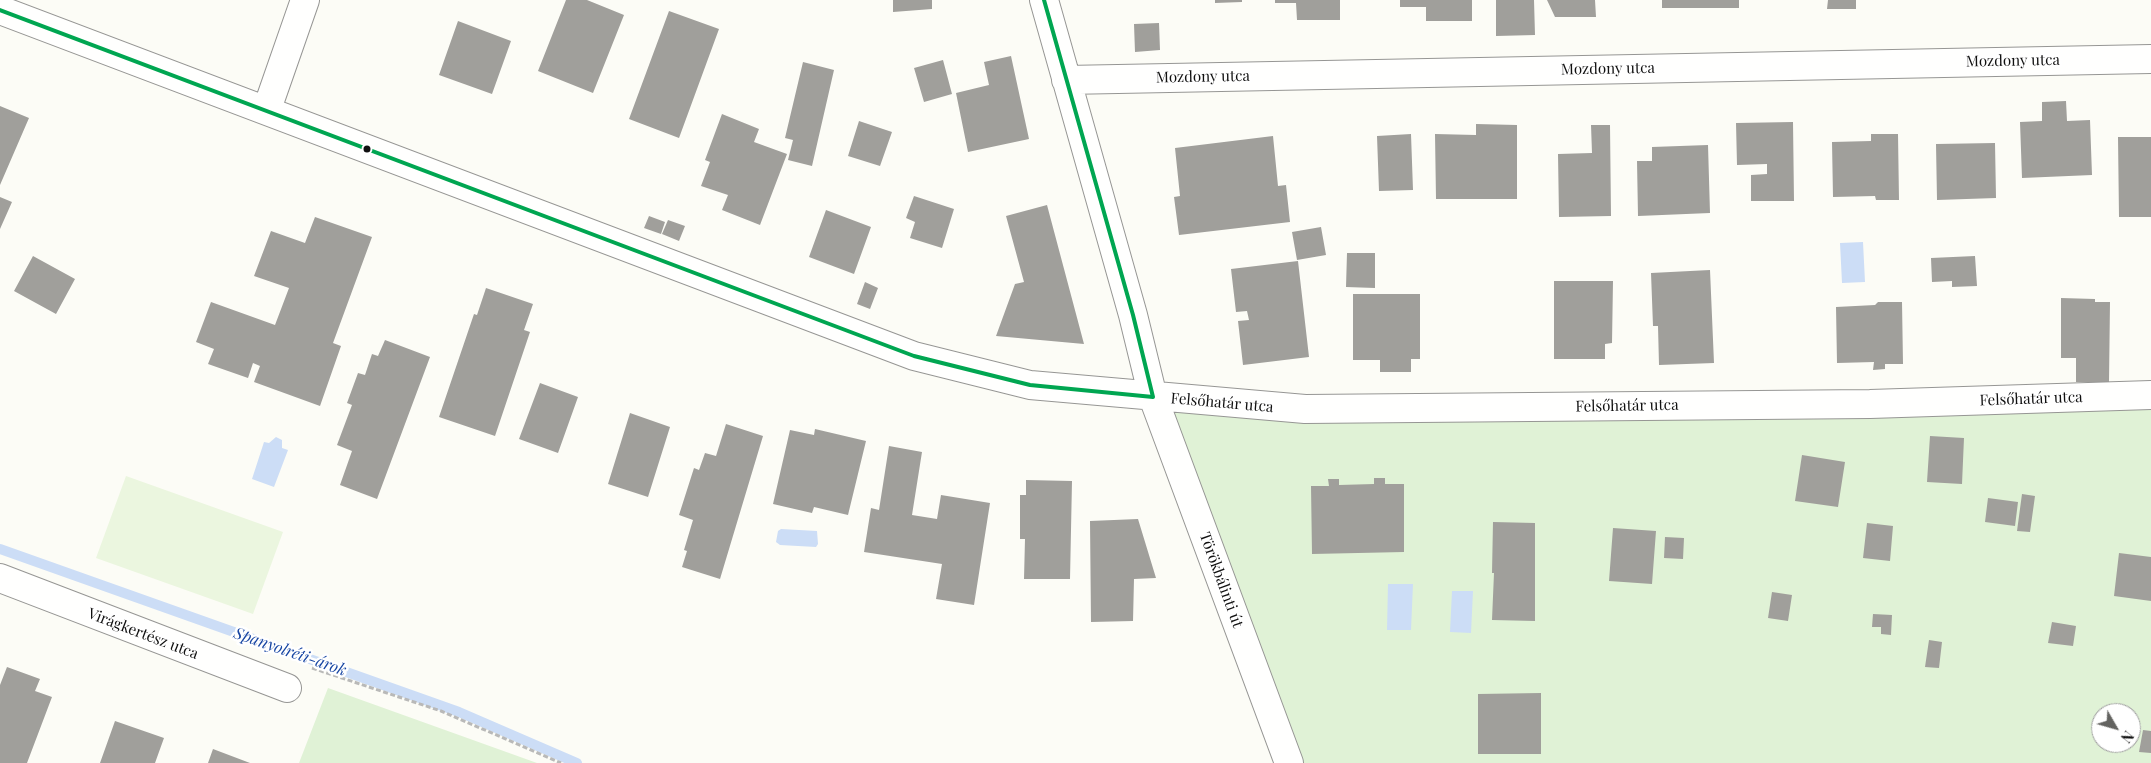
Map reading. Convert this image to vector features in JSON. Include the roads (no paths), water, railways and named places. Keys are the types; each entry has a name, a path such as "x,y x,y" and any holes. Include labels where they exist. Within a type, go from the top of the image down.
{"street":[{"path":"266,109 305,0"},
{"name":"Törökbálinti út","path":"1044,0 1153,397 1289,763"},
{"name":"Felsőhatár utca","path":"0,10 266,109 914,356 1030,385 1304,410 1870,404 2151,395"},
{"name":"Mozdony utca","path":"1066,80 2151,59"},
{"name":"Virágkertész utca","path":"0,578 287,688"}],"water":[{"path":"1863,242 1865,282 1842,283 1840,243"},
{"path":"276,437 282,440 282,448 288,450 274,487 252,479 264,442 269,443"},
{"path":"781,529 817,531 818,544 816,547 780,545 776,542 778,531"},
{"path":"1388,584 1413,584 1411,630 1387,630"},
{"path":"1452,591 1473,591 1471,633 1450,632"}],"waterway":[{"name":"Spanyolréti-árok","path":"0,549 459,712 577,763"}]}
